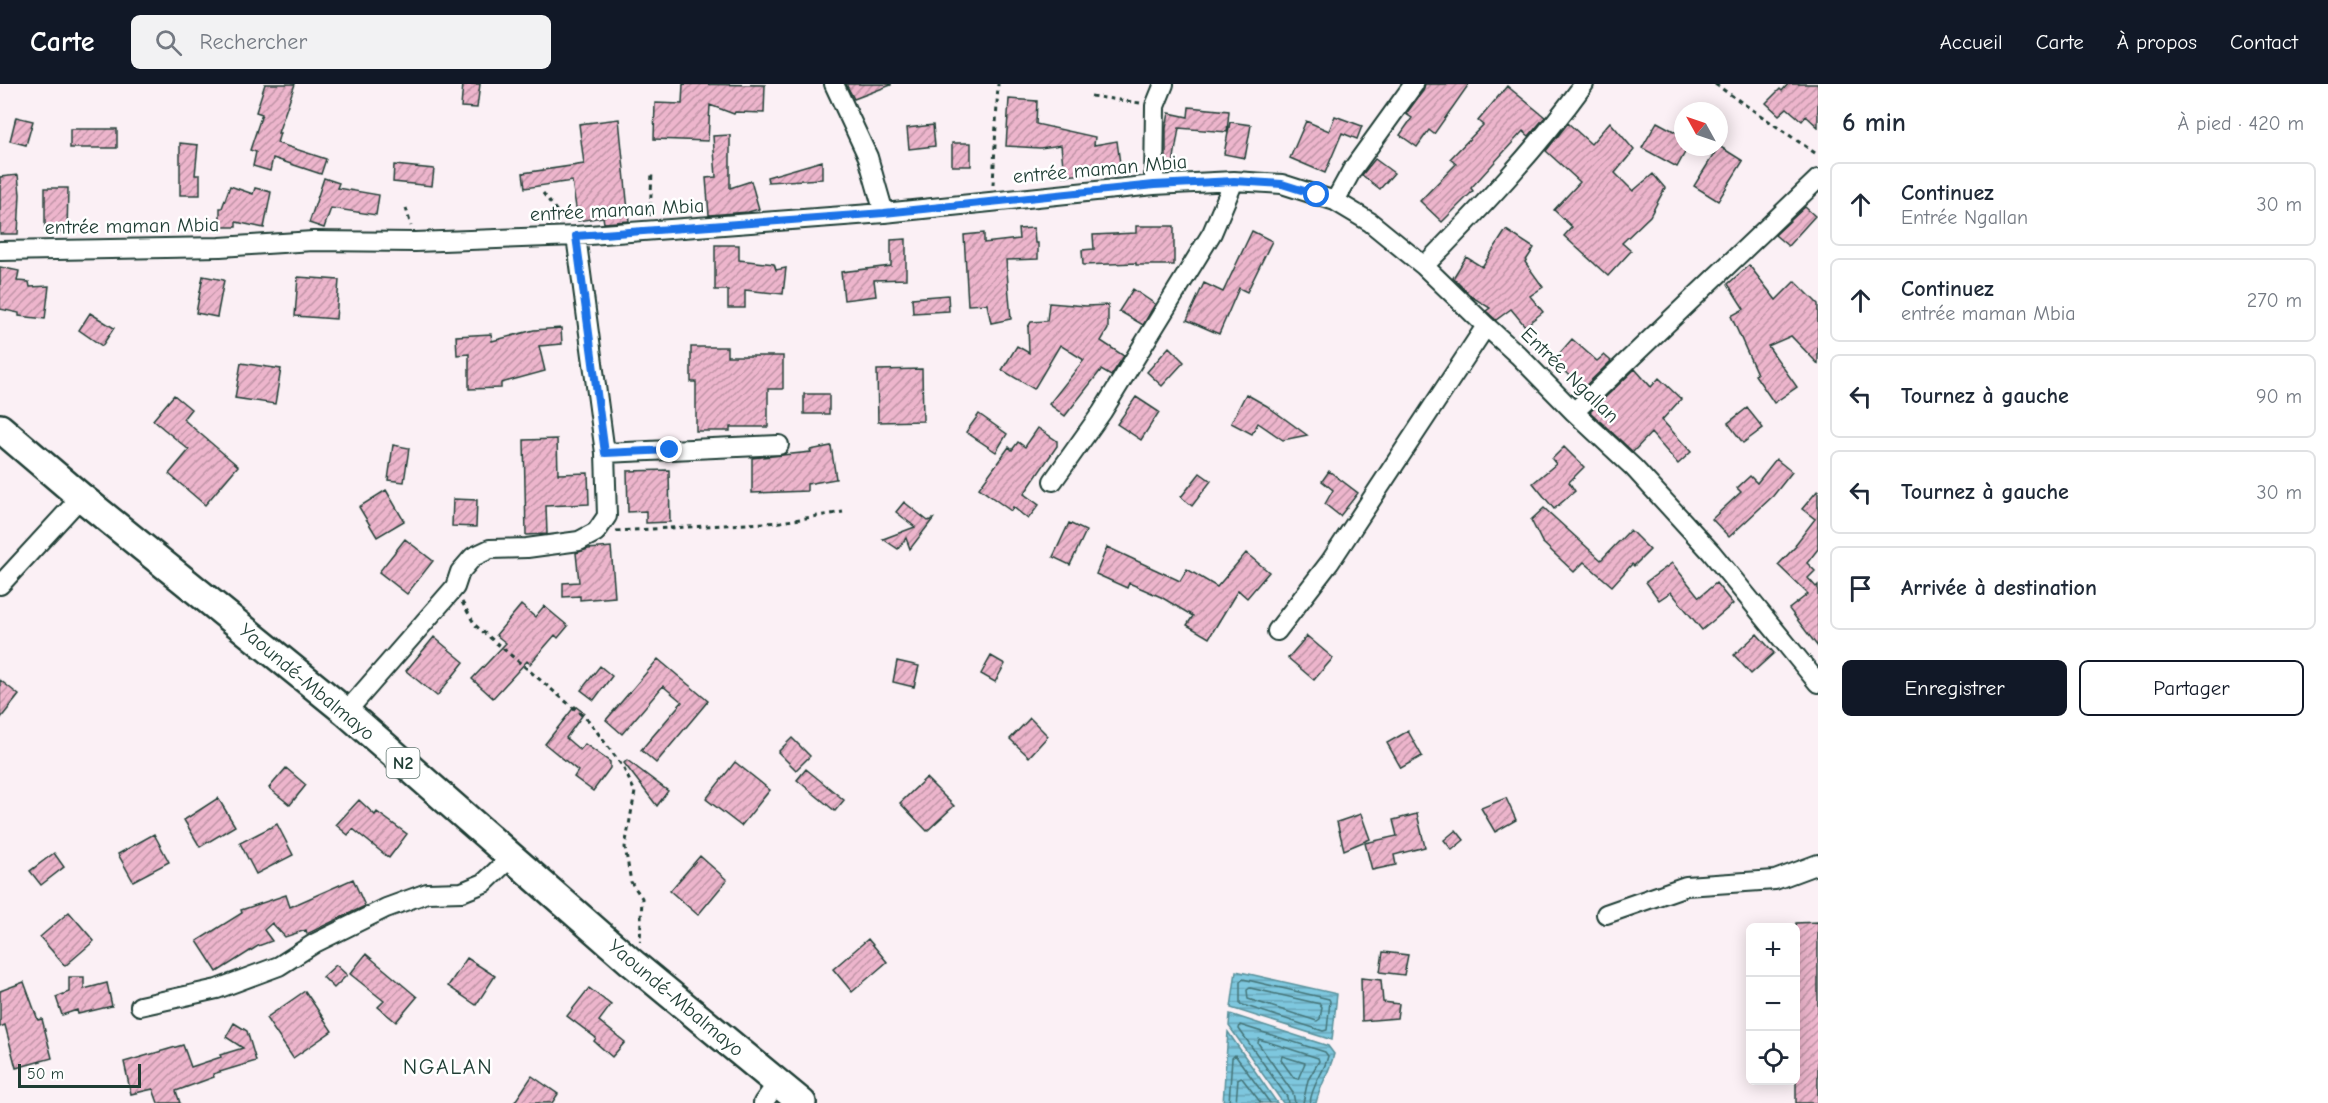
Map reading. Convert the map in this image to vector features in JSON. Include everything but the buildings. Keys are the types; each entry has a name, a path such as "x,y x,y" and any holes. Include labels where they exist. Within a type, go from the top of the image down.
{"highway":[{"name":"Yaoundé-Mbalmayo","path":"0,428 81,497 346,712 630,961 770,1093 802,1103"}],"street":[{"path":"834,84 868,157 884,213"},
{"path":"1154,185 1155,106 1164,84"},
{"path":"1335,201 1352,170 1414,84"},
{"path":"1424,266 1473,217 1558,119 1584,84"},
{"path":"1574,412 1818,178"},
{"path":"1053,482 1102,412 1212,233 1234,181"},
{"name":"entrée maman Mbia","path":"0,251 220,247 313,241 415,242 649,232 884,213 1154,185 1234,181"},
{"name":"Entrée Ngallan","path":"1234,181 1282,184 1335,201 1370,222 1424,266 1634,468 1711,552 1818,683"},
{"path":"346,712 454,587 460,572 473,557 490,549 527,548 579,542 596,532 607,516 605,453 576,236"},
{"path":"1277,631 1330,562 1485,326"},
{"path":"605,453 779,445"},
{"path":"0,585 81,497"},
{"path":"141,1006 217,989 279,966 315,943 386,908 427,893 462,892 484,882 510,858"},
{"path":"1606,914 1686,886 1775,880 1818,864"}],"path":[{"path":"992,201 998,84"},
{"path":"1715,84 1818,155"},
{"path":"1091,96 1155,106"},
{"path":"649,232 652,172"},
{"path":"543,193 576,236"},
{"path":"596,532 781,522 843,512"},
{"path":"454,587 475,626 589,721 623,767 635,792 625,847 631,882 642,898 642,935 638,953 630,961"}],"water":[{"path":"1236,971 1337,994 1332,1040 1231,1008"},
{"path":"1230,1014 1328,1046 1334,1054 1316,1103 1283,1103 1229,1026"},
{"path":"1228,1032 1277,1103 1223,1103"}],"district":[{"name":"NGALAN","path":"448,1067"}],"route":[{"path":"670,450 605,453 576,236 884,213 1154,185 1234,181 1282,184 1317,195"}]}
